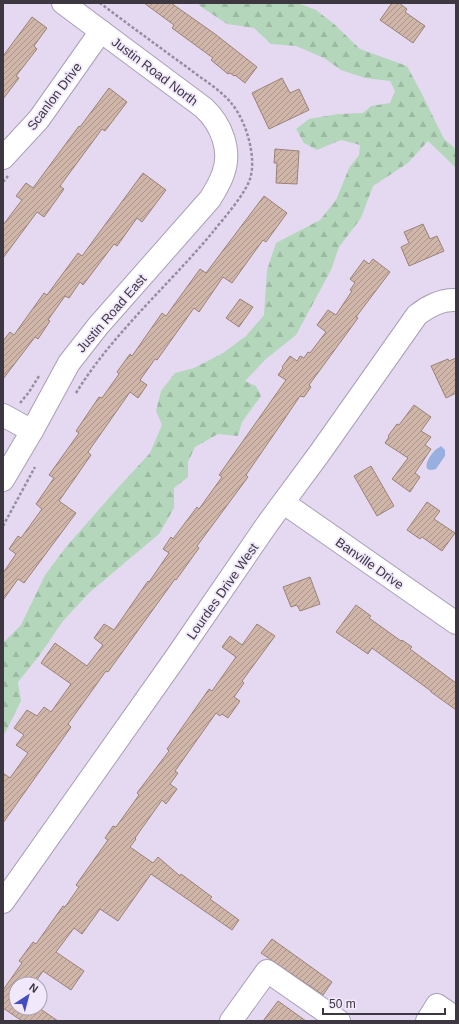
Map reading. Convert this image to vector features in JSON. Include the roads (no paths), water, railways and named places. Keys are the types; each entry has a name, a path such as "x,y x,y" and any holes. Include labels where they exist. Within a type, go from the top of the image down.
{"street":[{"name":"Justin Road North","path":"63,3 198,103 211,115 217,123 222,135 226,154"},
{"name":"Scanlon Drive","path":"8,165 101,31"},
{"name":"Justin Road East","path":"3,480 69,363 98,326 210,199 224,172 226,154"},
{"name":"Lourdes Drive West","path":"3,902 417,315 445,300 456,300"},
{"path":"7,417 32,431"},
{"name":"Banville Drive","path":"284,503 456,623"},
{"path":"231,1021 267,971 339,1021"},
{"path":"432,1013 456,1018"}],"water":[{"path":"441,446 445,450 445,456 436,469 427,469 430,457 436,449"}]}
